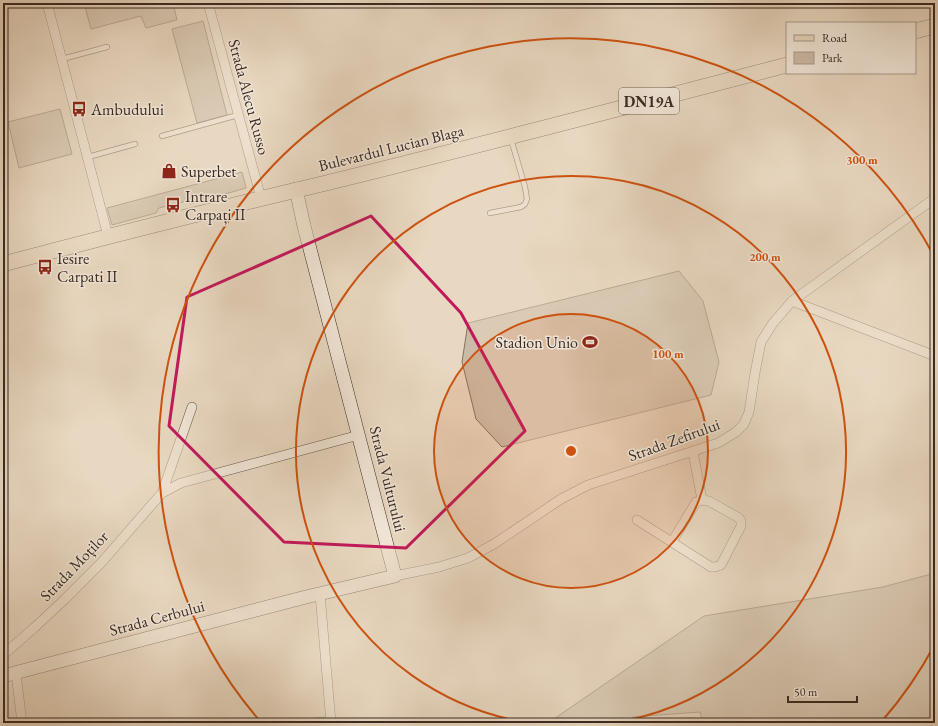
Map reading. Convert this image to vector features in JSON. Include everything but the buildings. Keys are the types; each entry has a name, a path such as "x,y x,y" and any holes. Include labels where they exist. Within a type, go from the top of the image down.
{"main road":[{"path":"916,31 935,26"},
{"name":"Bulevardul Lucian Blaga","path":"3,264 108,236 511,136 786,65"}],"street":[{"path":"47,3 108,236"},
{"name":"Strada Alecu Russo","path":"208,3 261,198"},
{"name":"Strada Vulturului","path":"296,190 395,576"},
{"name":"Strada Zefirului","path":"395,576 439,567 468,558 494,544 561,499 588,485 693,452 718,443 736,432 744,424 748,412 761,342 773,323 792,301 935,198"},
{"path":"792,301 935,356"},
{"name":"Strada Moților","path":"162,493 192,407"},
{"name":"Strada Moților","path":"3,655 34,628 96,568 162,493 181,482 359,435"},
{"path":"693,452 702,500"},
{"path":"637,520 711,567 721,565 741,526 741,521 739,518 708,501 702,500 696,502 672,542"},
{"path":"313,723 331,722 320,594 395,576"},
{"name":"Strada Cerbului","path":"3,676 320,594"},
{"path":"16,673 22,723"}],"lane":[{"path":"62,59 108,47"},
{"path":"162,136 238,115"},
{"path":"490,213 521,207 525,204 527,199 511,136"},
{"path":"88,157 135,144"}],"highlighted area":[{"path":"371,216 461,313 525,431 406,548 284,542 169,426 187,297"}],"green space":[{"path":"84,3 173,3 177,20 146,28 141,16 91,29"},
{"path":"203,21 227,115 197,123 172,29"},
{"path":"60,109 72,154 19,168 8,122"},
{"path":"242,172 246,188 190,204 187,201 159,208 156,213 112,225 107,208"},
{"name":"Stadion Unio","path":"679,271 703,301 719,362 711,395 502,447 476,419 462,362 468,323"},
{"path":"935,573 935,723 703,723 700,712 633,717 631,723 548,723 704,616 883,587"},
{"path":"695,718 697,723 642,723 644,721"}],"place":[{"name":"Ambudului","path":"79,109"},
{"name":"Superbet","path":"169,171"},
{"name":"Intrare Carpați II","path":"173,205"},
{"name":"Iesire Carpati II","path":"45,267"},
{"name":"Stadion Unio","path":"590,342"}]}
